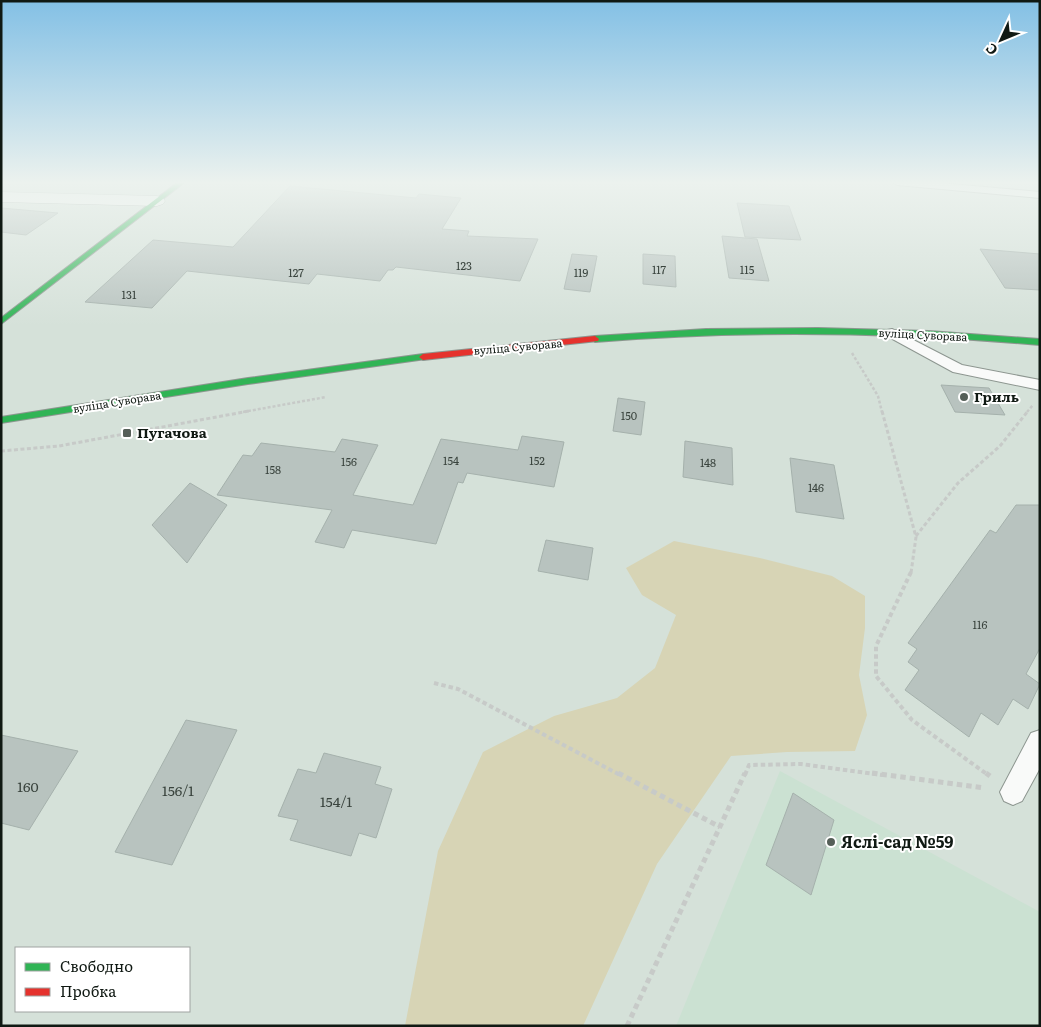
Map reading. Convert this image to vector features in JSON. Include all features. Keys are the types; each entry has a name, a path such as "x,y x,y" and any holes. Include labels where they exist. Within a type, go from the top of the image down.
{"main road":[{"path":"1,322 120,230"},
{"name":"вуліца Суворава","path":"1,420 182,391 460,352 664,333 821,330 1040,342"}],"lane":[{"path":"892,333 958,369 1040,385"},
{"path":"1013,792 1040,742"}],"path":[{"path":"861,352 851,352 878,396 916,537 912,570 876,646 876,676 912,720 1013,792"},
{"path":"1,451 59,446 334,396"},
{"path":"916,537 958,483 1000,446 1034,403"},
{"path":"434,683 458,689 720,827"},
{"path":"627,1026 749,765 801,764 1013,792"}],"shaded area":[{"path":"674,541 760,558 832,576 865,596 865,628 859,675 867,715 855,751 787,752 731,756 657,864 583,1026 405,1026 438,851 483,752 554,716 617,698 655,668 676,615 642,595 626,568"},
{"name":"Яслі-сад №59","path":"780,771 1040,912 1040,1026 676,1026"}],"building":[{"path":"1,230 33,230 26,235 1,232"},
{"path":"249,230 455,230 469,231 467,236 538,239 520,281 396,267 393,270 388,270 380,281 317,274 309,284 187,271 152,308 85,302 153,240 233,247"},
{"path":"743,230 797,230 801,240 745,237"},
{"path":"722,236 757,239 769,281 729,278"},
{"path":"980,249 1040,254 1040,290 1005,288"},
{"path":"572,254 597,256 590,292 564,289"},
{"path":"643,254 675,256 676,287 643,284"},
{"name":"Гриль","path":"941,385 989,388 1005,415 955,412"},
{"path":"618,398 645,402 641,435 613,431"},
{"path":"522,436 564,442 554,487 467,473 463,483 458,482 436,544 352,530 344,548 315,542 332,510 217,495 243,455 252,456 261,443 335,452 342,439 378,445 353,495 413,505 441,439 518,450"},
{"path":"685,441 732,448 733,485 683,477"},
{"path":"790,458 834,465 844,519 796,512"},
{"path":"190,483 227,505 187,563 152,525"},
{"path":"1016,505 1040,505 1040,648 1026,674 1040,684 1028,709 1013,699 998,725 981,713 969,737 905,690 919,670 908,662 917,649 908,643 990,530 996,533"},
{"path":"546,540 593,548 588,580 538,571"},
{"path":"186,720 237,730 172,865 115,852"},
{"path":"1,735 78,751 29,830 1,823"},
{"path":"324,753 381,767 375,784 392,789 376,838 359,833 351,856 290,840 298,820 278,816 298,769 316,773"},
{"path":"793,793 834,820 811,895 766,865"}],"traffic: fast":[{"path":"1,322 120,230"},
{"path":"595,339 706,332 818,330 929,334 1040,342"},
{"path":"1,420 248,381 423,357"}],"traffic: jam":[{"path":"423,357 595,339"}],"place":[{"name":"Гриль","path":"964,397"},
{"name":"Пугачова","path":"127,433"},
{"name":"Яслі-сад №59","path":"831,842"}]}
